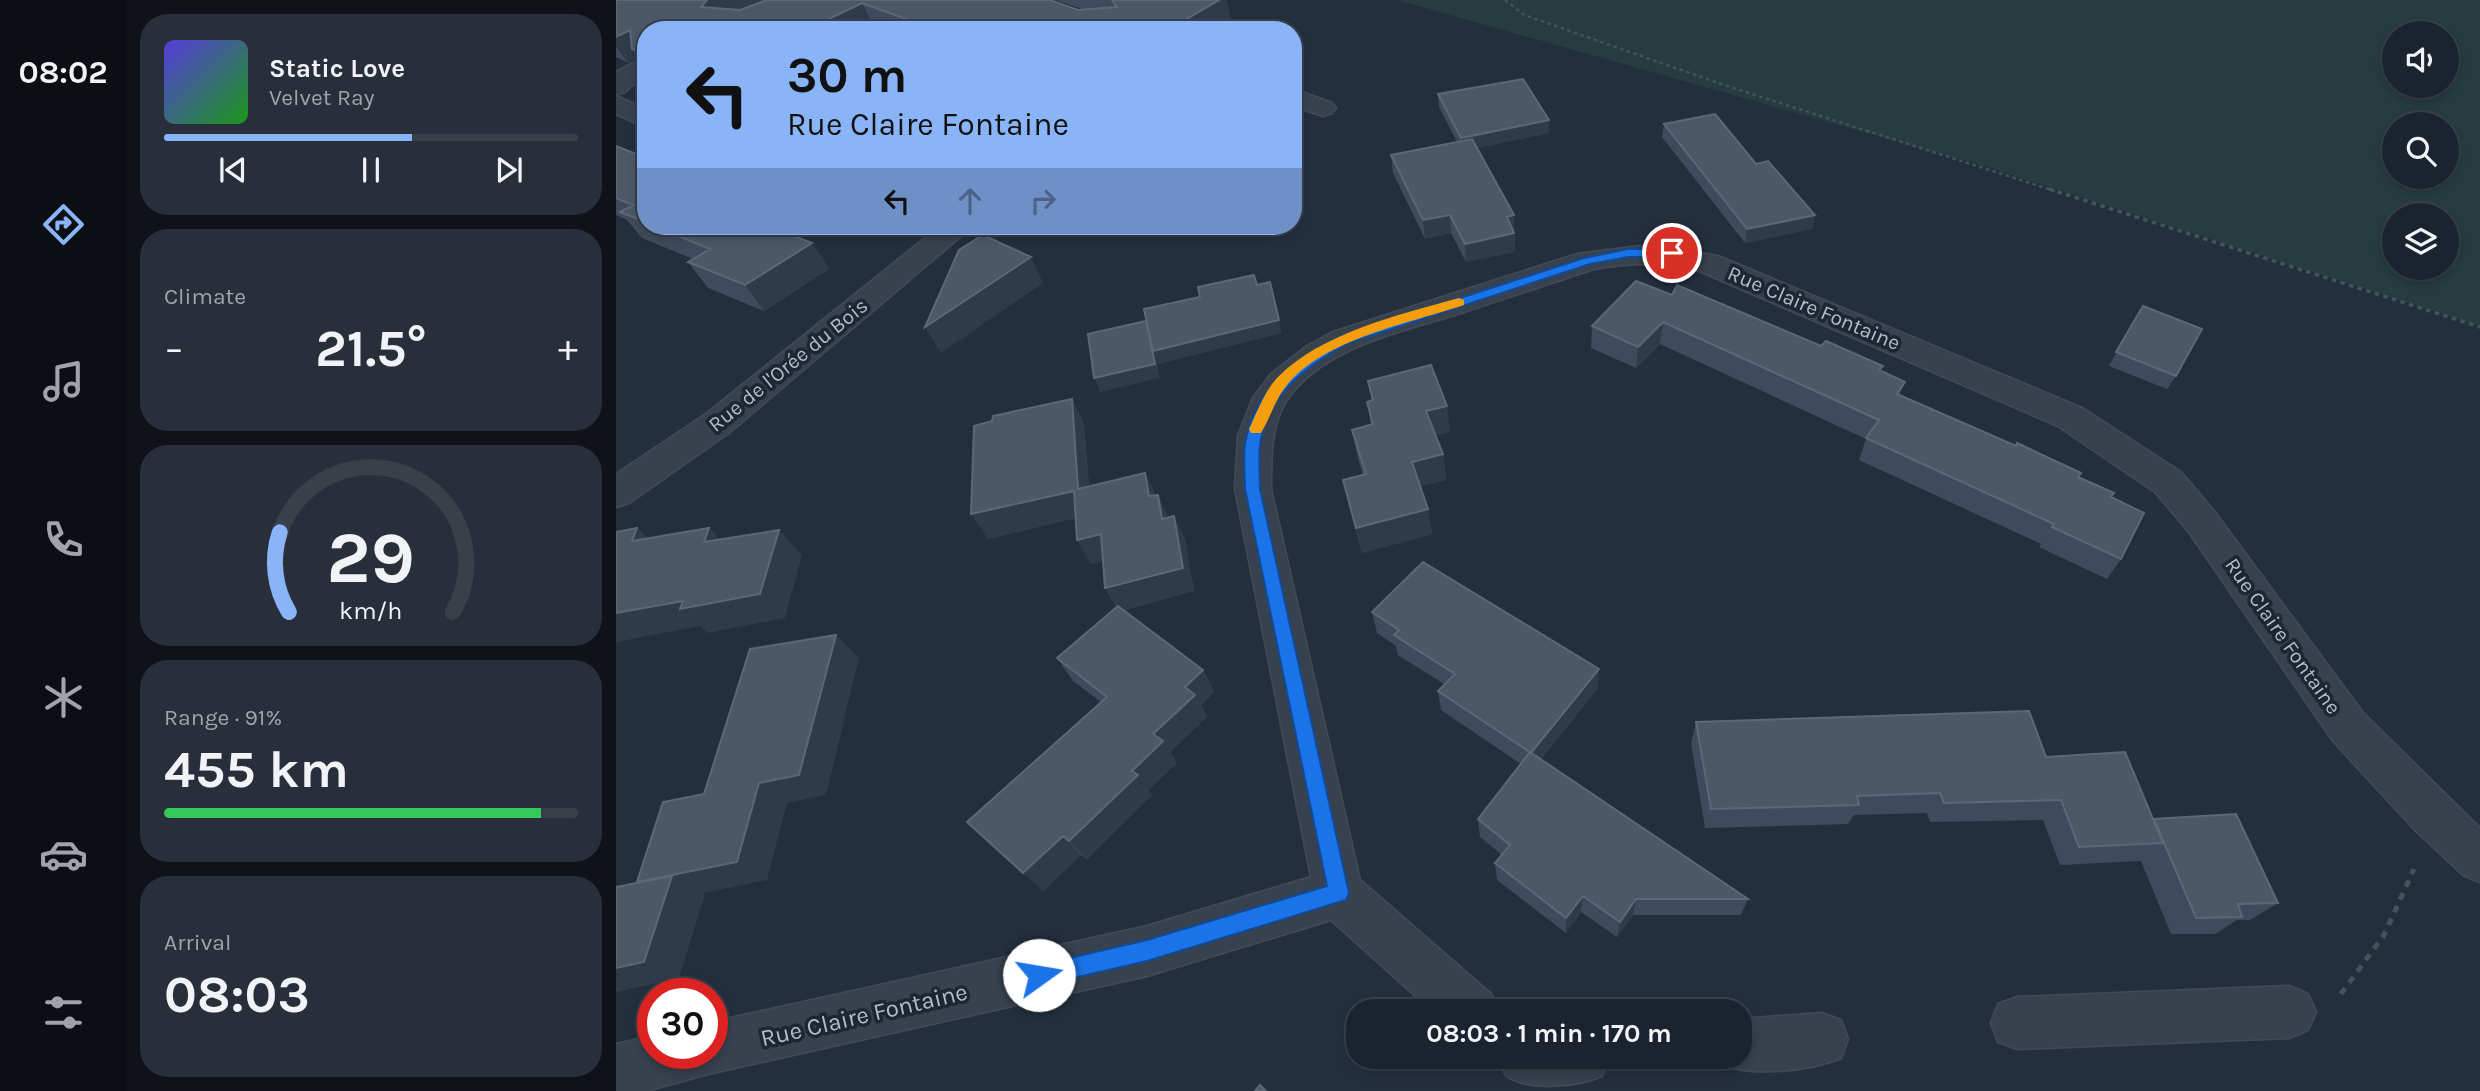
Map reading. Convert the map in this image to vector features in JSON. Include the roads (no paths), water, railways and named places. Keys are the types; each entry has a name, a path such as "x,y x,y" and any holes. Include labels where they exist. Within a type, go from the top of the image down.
{"street":[{"path":"616,87 629,72 637,68"},
{"path":"1302,100 1322,108"},
{"path":"616,104 637,114"},
{"name":"Rue de l'Orée du Bois","path":"616,493 718,423 942,235"},
{"name":"Rue Claire Fontaine","path":"728,1045 1147,951 1339,893 1252,489 1252,447 1262,412 1281,382 1311,357 1344,340 1588,261 1628,253 1672,253 1707,263 2070,417 2168,482 2193,511 2348,727 2432,815 2480,859"},
{"path":"1339,893 1384,936 1458,999"},
{"path":"2017,1023 2290,1012"},
{"path":"1752,1044 1822,1039"},
{"path":"616,1071 637,1066"}]}
